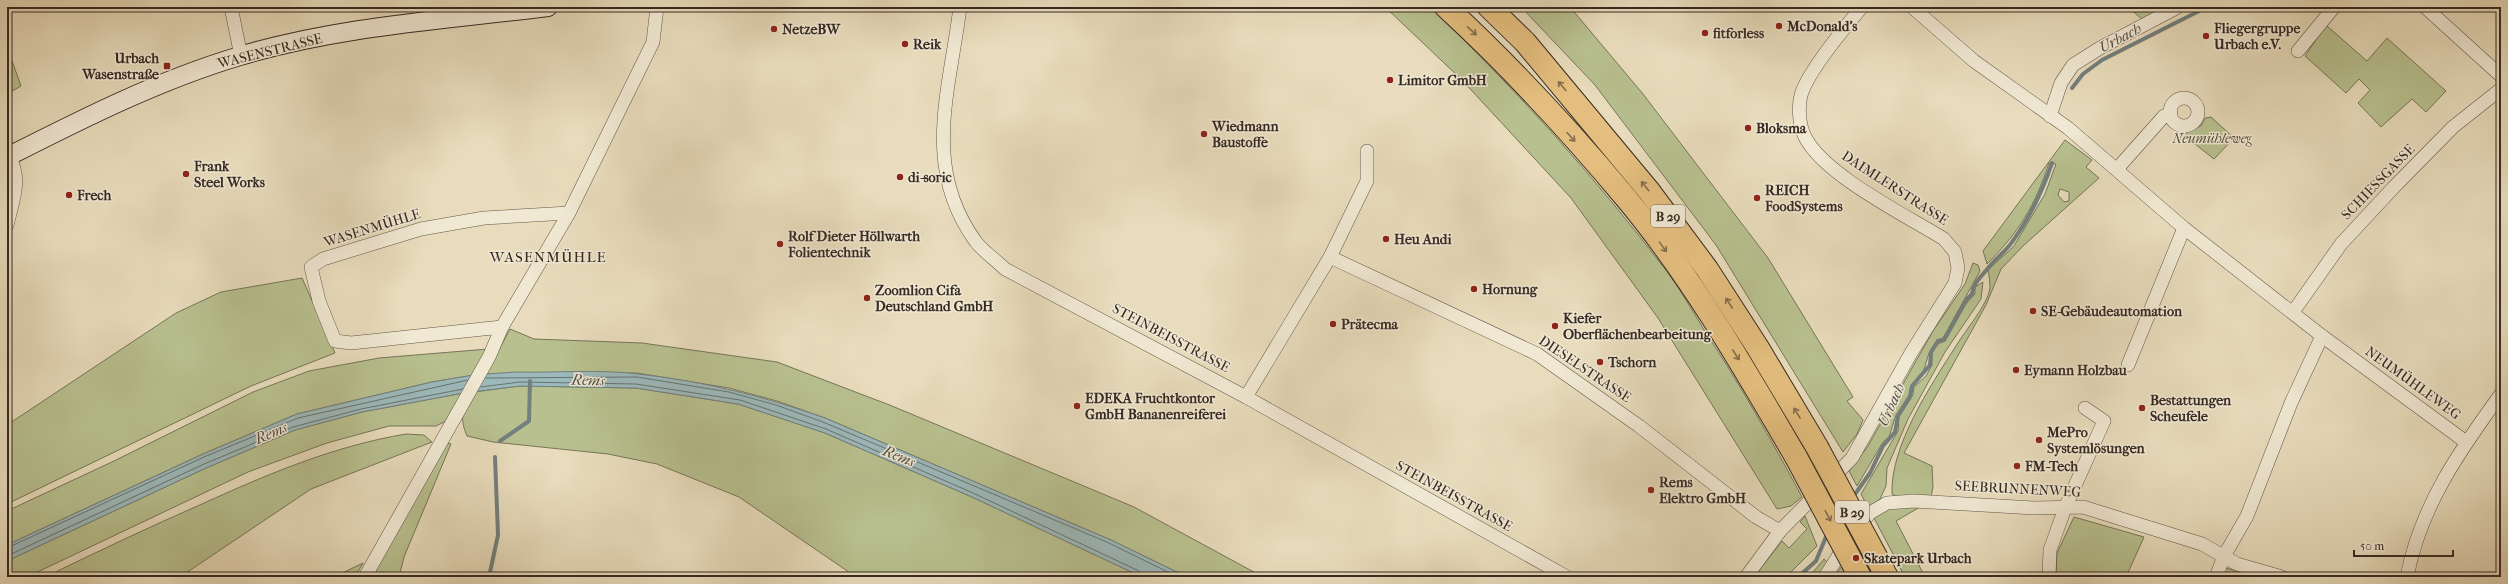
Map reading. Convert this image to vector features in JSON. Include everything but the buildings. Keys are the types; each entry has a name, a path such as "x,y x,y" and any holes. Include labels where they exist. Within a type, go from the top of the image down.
{"highway":[{"name":"B 29","path":"1446,7 1498,56 1626,198 1688,282 1743,366 1796,457 1860,577"},
{"name":"B 29","path":"1489,7 1525,42 1653,197 1707,269 1758,348 1817,446 1887,577"}],"street":[{"path":"231,7 241,56"},
{"name":"WASENSTRASSE","path":"7,225 17,182 15,168 8,156 188,73 241,56 365,30 548,7"},
{"path":"365,577 489,357 502,327 569,213 653,42 656,7"},
{"name":"STEINBEISSTRASSE","path":"960,7 942,123 942,150 948,184 962,220 977,243 1006,269 1246,397 1566,577"},
{"name":"DAIMLERSTRASSE","path":"1746,577 1780,531 1852,458 1911,353 1955,283 1958,268 1955,252 1944,238 1833,168 1805,136 1800,120 1801,94 1835,40 1862,7"},
{"name":"NEUMÜHLEWEG","path":"1912,7 1974,60 2050,116 2117,169 2184,228 2322,336 2466,442"},
{"path":"2050,116 2061,83 2073,65 2100,48 2178,7"},
{"path":"2298,51 2334,7"},
{"path":"2428,8 2501,76"},
{"name":"SCHIESSGASSE","path":"2293,312 2341,244 2393,188 2453,127 2501,89"},
{"path":"2117,169 2164,116 2171,114"},
{"path":"1246,397 1330,257 1367,181 1366,151"},
{"name":"WASENMÜHLE","path":"502,327 352,343 335,341 319,301 311,267 323,259 421,229 484,218 569,213"},
{"path":"2128,366 2184,228"},
{"name":"DIESELSTRASSE","path":"1330,257 1537,354 1639,426 1756,517 1780,531"},
{"path":"2216,577 2224,556 2247,516 2291,403 2322,336"},
{"path":"2407,577 2412,551 2430,507 2466,442 2501,394"},
{"path":"2049,577 2050,550 2065,508 2104,421 2085,408"},
{"name":"SEEBRUNNENWEG","path":"1825,577 1852,534 1870,513 1887,503 1946,502 2035,508 2065,508 2083,506 2202,544 2237,564 2282,577"}],"green space":[{"path":"1385,7 1430,7 1524,102 1613,203 1668,273 1677,287 1742,390 1802,497 1791,506 1777,509 1658,318 1571,198 1461,79"},
{"path":"1521,7 1570,7 1643,94 1768,258 1853,397 1847,401 1863,420 1857,434 1843,452 1716,245 1595,85"},
{"path":"2128,7 2168,7 2143,20"},
{"path":"2326,25 2367,61 2387,38 2446,91 2426,112 2412,99 2381,127 2358,103 2370,90 2359,79 2346,93 2305,56"},
{"path":"7,47 21,86 7,94"},
{"name":"Neumühleweg","path":"2211,117 2234,138 2214,159 2186,137 2186,131 2201,126 2205,118"},
{"path":"2065,140 2092,160 2086,167 2099,178 2023,246 2001,269 1986,305 1904,453 1932,466 1933,487 1931,497 1899,498 1892,494 1893,475 1905,436 1924,397 1985,302 1990,288 1988,270 2014,246 2045,194 2056,164 2049,163 2038,192 2025,218 2008,241 1987,264 1983,251","holes":["2060,189 2069,192 2069,201 2064,202 2058,195"]},
{"path":"1973,263 1978,265 1980,271 1943,338 1937,340 1929,353 1923,373 1911,385 1909,395 1896,415 1889,437 1883,442 1857,486 1849,471 1868,446 1933,331 1965,284"},
{"path":"302,278 335,353 251,386 7,504 7,425 176,313 221,292"},
{"path":"1983,282 1981,299 1945,352 1908,419 1887,468 1886,486 1880,499 1868,508 1861,494 1898,431 1899,416 1913,395 1914,387 1926,376 1932,365 1932,353 1938,344 1945,341 1965,305 1975,294 1975,287"},
{"path":"510,329 534,339 642,343 777,362 892,406 1134,507 1263,577 1187,577 1111,540 825,418 777,401 729,388 637,373 486,374"},
{"path":"488,349 474,375 432,382 297,414 203,454 7,545 7,511 114,461 253,392 309,371 379,358"},
{"path":"520,386 636,388 738,404 825,433 972,497 1142,577 856,577 739,497 657,464 608,454 493,442 467,436 464,429 463,413 474,392"},
{"path":"463,393 450,419 436,426 389,426 327,443 248,472 27,577 7,577 7,561 206,468 295,430 362,412"},
{"path":"406,434 424,435 432,442 311,489 180,577 45,577 162,522 302,462 379,439"},
{"path":"446,443 451,444 404,557 399,577 370,577"},
{"path":"1925,504 1896,521 1925,577 1905,577 1873,516 1883,510"},
{"path":"1805,516 1817,546 1786,577 1754,577 1782,541 1789,548 1807,529 1800,522"},
{"path":"2074,517 2144,537 2126,577 2056,577 2057,553"},
{"name":"Skatepark Urbach","path":"1857,544 1873,577 1840,577 1837,573"},
{"path":"1824,559 1829,564 1820,577 1809,577"},
{"path":"363,563 355,577 334,577"},
{"path":"2226,568 2259,577 2222,577"}],"water":[{"name":"Rems","path":"593,371 662,377 733,390 802,410 825,418 1111,540 1187,577 1142,577 972,497 825,433 738,404 636,388 520,386 463,393 362,412 295,430 206,468 7,561 7,545 203,454 297,414 432,382 474,375 516,372"}],"waterway":[{"name":"Urbach","path":"2072,88 2083,74 2102,60 2207,7"},
{"name":"Urbach","path":"1853,497 1870,473 1883,446 1895,432 1898,416 1910,397 1912,386 1930,365 1931,352 1938,341 1944,340 1967,299 1972,294 1974,286 1978,280 2010,245 2024,224 2040,194 2052,163"},
{"path":"500,441 529,421 530,381"},
{"path":"489,577 498,535 495,457"},
{"name":"Urbach","path":"1798,577 1816,561 1828,532"}],"place":[{"name":"McDonald's","path":"1779,26"},
{"name":"NetzeBW","path":"774,29"},
{"name":"fitforless","path":"1705,33"},
{"name":"Fliegergruppe Urbach e.V.","path":"2206,36"},
{"name":"Reik","path":"905,44"},
{"name":"Urbach Wasenstraße","path":"167,66"},
{"name":"Limitor GmbH","path":"1390,80"},
{"name":"Bloksma","path":"1748,128"},
{"name":"Wiedmann Baustoffe","path":"1204,134"},
{"name":"Frank Steel Works","path":"186,174"},
{"name":"di-soric","path":"900,177"},
{"name":"Frech","path":"69,195"},
{"name":"REICH FoodSystems","path":"1757,198"},
{"name":"Heu Andi","path":"1386,239"},
{"name":"Rolf Dieter Höllwarth Folientechnik","path":"780,244"},
{"name":"Hornung","path":"1474,289"},
{"name":"Zoomlion Cifa Deutschland GmbH","path":"867,298"},
{"name":"SE-Gebäudeautomation","path":"2033,311"},
{"name":"Prätecma","path":"1333,324"},
{"name":"Kiefer Oberflächenbearbeitung","path":"1555,326"},
{"name":"Tschorn","path":"1600,362"},
{"name":"Eymann Holzbau","path":"2016,370"},
{"name":"EDEKA Fruchtkontor GmbH Bananenreiferei","path":"1077,406"},
{"name":"Bestattungen Scheufele","path":"2142,408"},
{"name":"MePro Systemlösungen","path":"2039,440"},
{"name":"FM-Tech","path":"2017,466"},
{"name":"Rems Elektro GmbH","path":"1651,490"},
{"name":"Skatepark Urbach","path":"1856,558"}],"district":[{"name":"WASENMÜHLE","path":"548,257"}]}
